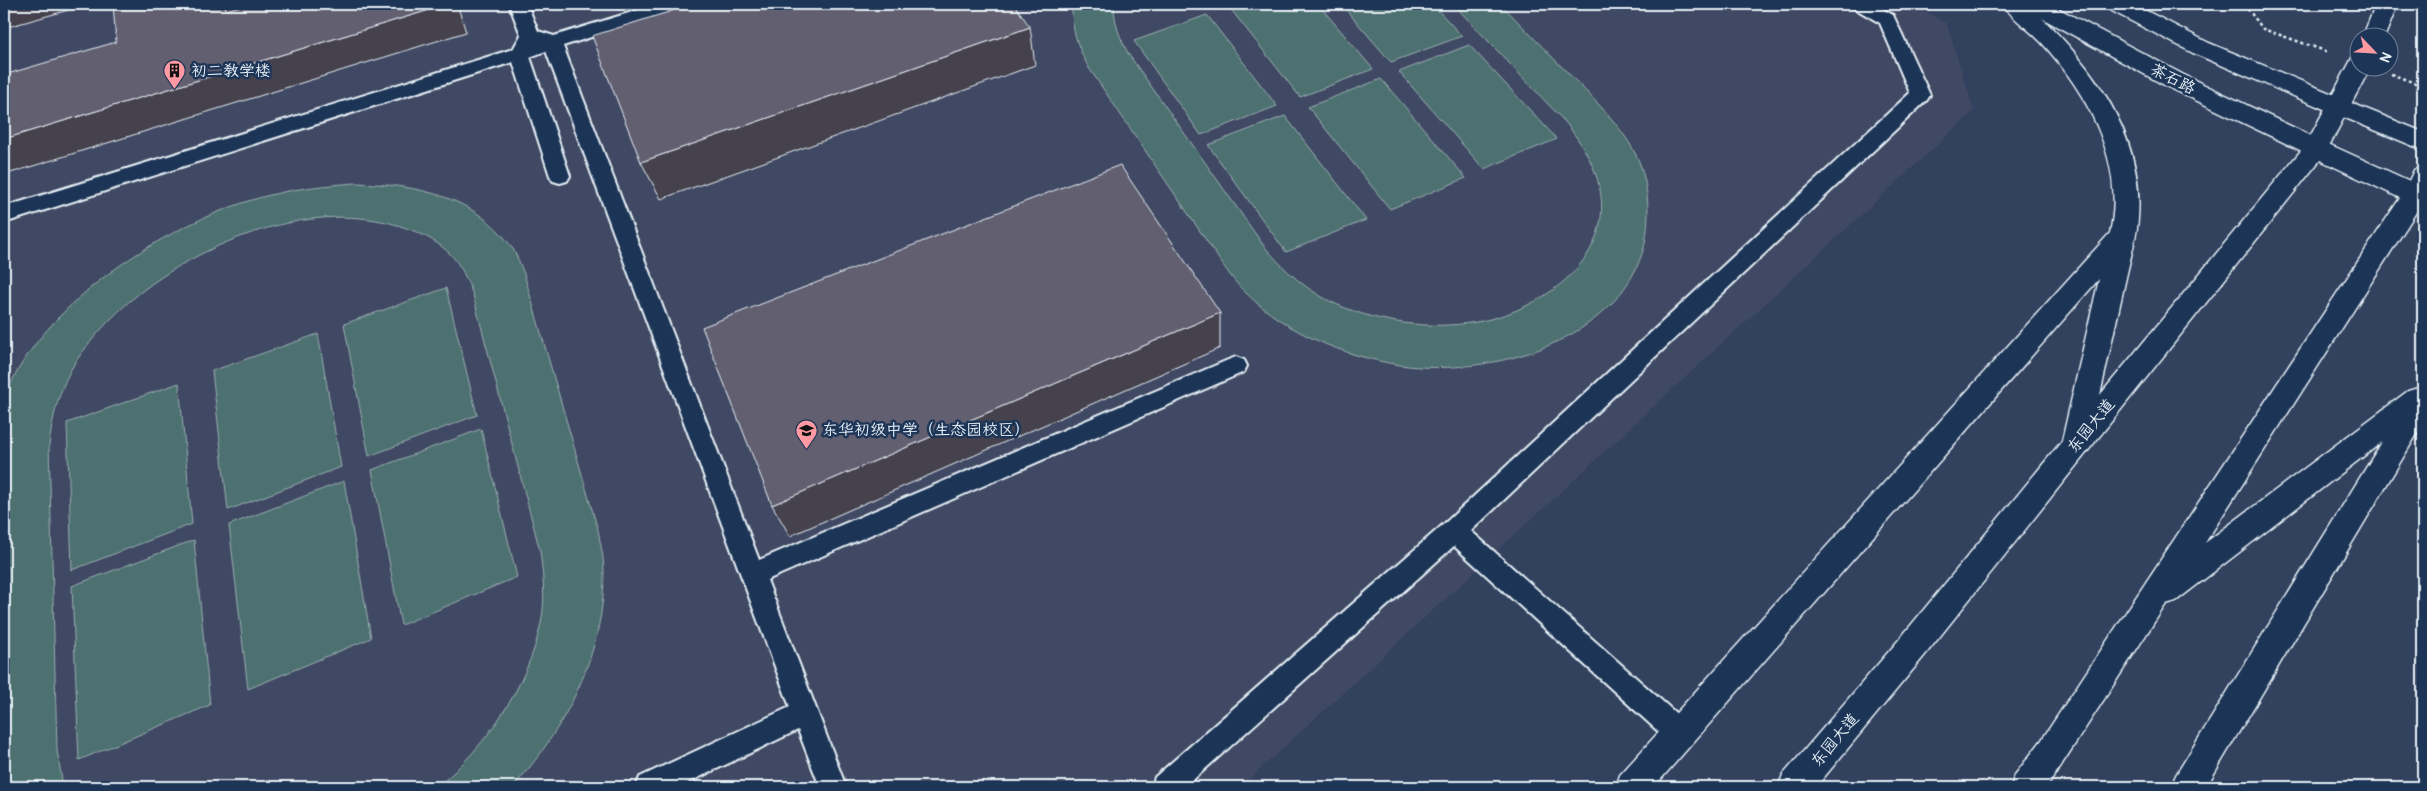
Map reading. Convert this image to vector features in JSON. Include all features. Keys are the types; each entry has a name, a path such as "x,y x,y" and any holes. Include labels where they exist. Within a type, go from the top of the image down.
{"main road":[{"path":"2014,4 2049,36 2083,78 2109,123 2124,170 2126,218 2123,235 2074,447"},
{"name":"茶石路","path":"2033,4 2174,80 2316,148"},
{"path":"2116,4 2201,48 2423,141"},
{"path":"2377,28 2387,4"},
{"name":"东园大道","path":"1795,787 2316,148 2353,78"},
{"path":"2027,787 2053,752 2420,190 2316,148"},
{"path":"1632,787 2123,235"},
{"path":"2150,603 2423,395"},
{"path":"2188,787 2423,400"}],"lane":[{"path":"518,4 530,35 520,54 560,176"},
{"path":"4,215 678,4"},
{"path":"1165,787 1454,531 1920,95 1887,19 1860,4"},
{"path":"530,35 552,42"},
{"path":"552,42 833,787"},
{"path":"753,574 1236,366"},
{"path":"1454,531 1680,734"},
{"path":"650,787 805,713"}],"path":[{"path":"2244,4 2262,29 2333,54"},
{"path":"2400,78 2423,86"}],"shaded area":[{"name":"东华初级中学（生态园校区）","path":"4,4 1913,4 1947,24 1974,111 1241,787 4,787"}],"green space":[{"path":"1072,4 1114,4 1118,31 1129,55 1264,246 1298,280 1327,300 1354,311 1405,323 1441,325 1476,322 1499,316 1523,307 1546,295 1566,279 1583,261 1595,240 1601,216 1598,181 1587,155 1566,123 1453,4 1501,4 1600,106 1619,128 1634,151 1640,164 1647,193 1648,223 1645,243 1632,277 1610,306 1581,329 1547,346 1511,358 1473,365 1435,368 1400,365 1358,356 1317,341 1279,320 1262,307 1243,290 1228,272 1089,68 1076,37"},
{"path":"1238,4 1318,4 1373,69 1300,97 1229,7"},
{"path":"1341,4 1432,4 1462,36 1391,62"},
{"path":"1207,15 1277,106 1201,135 1134,41"},
{"path":"1469,45 1557,139 1484,169 1399,72"},
{"path":"1381,79 1466,178 1390,209 1308,107"},
{"path":"1285,116 1366,220 1286,252 1208,145"},
{"path":"356,183 421,190 461,204 479,215 496,229 513,249 524,274 598,530 604,571 603,601 598,631 590,659 579,687 550,740 513,787 437,787 455,771 488,734 502,714 526,670 535,646 543,614 544,587 540,551 473,295 457,262 441,246 428,238 414,231 383,221 350,217 317,218 251,233 220,245 163,276 118,312 74,364 59,398 49,445 57,750 63,787 4,787 4,399 22,363 47,330 79,298 114,270 192,223 232,207 270,195 291,190"},
{"path":"446,288 477,415 369,456 344,324"},
{"path":"318,334 341,467 228,510 212,371"},
{"path":"179,383 192,524 72,570 67,423"},
{"path":"481,429 517,577 401,625 372,470"},
{"path":"344,481 371,638 248,689 229,525"},
{"path":"194,540 210,705 79,760 72,586"}],"building":[{"path":"113,4 225,4 226,10 248,4 449,4 4,139 4,75 116,42"},
{"path":"694,4 1014,4 1030,27 641,162 592,36"},
{"path":"1120,165 1220,313 772,505 702,327"}],"place":[{"name":"初二教学楼","path":"175,90"},
{"name":"东华初级中学（生态园校区）","path":"806,449"}]}
